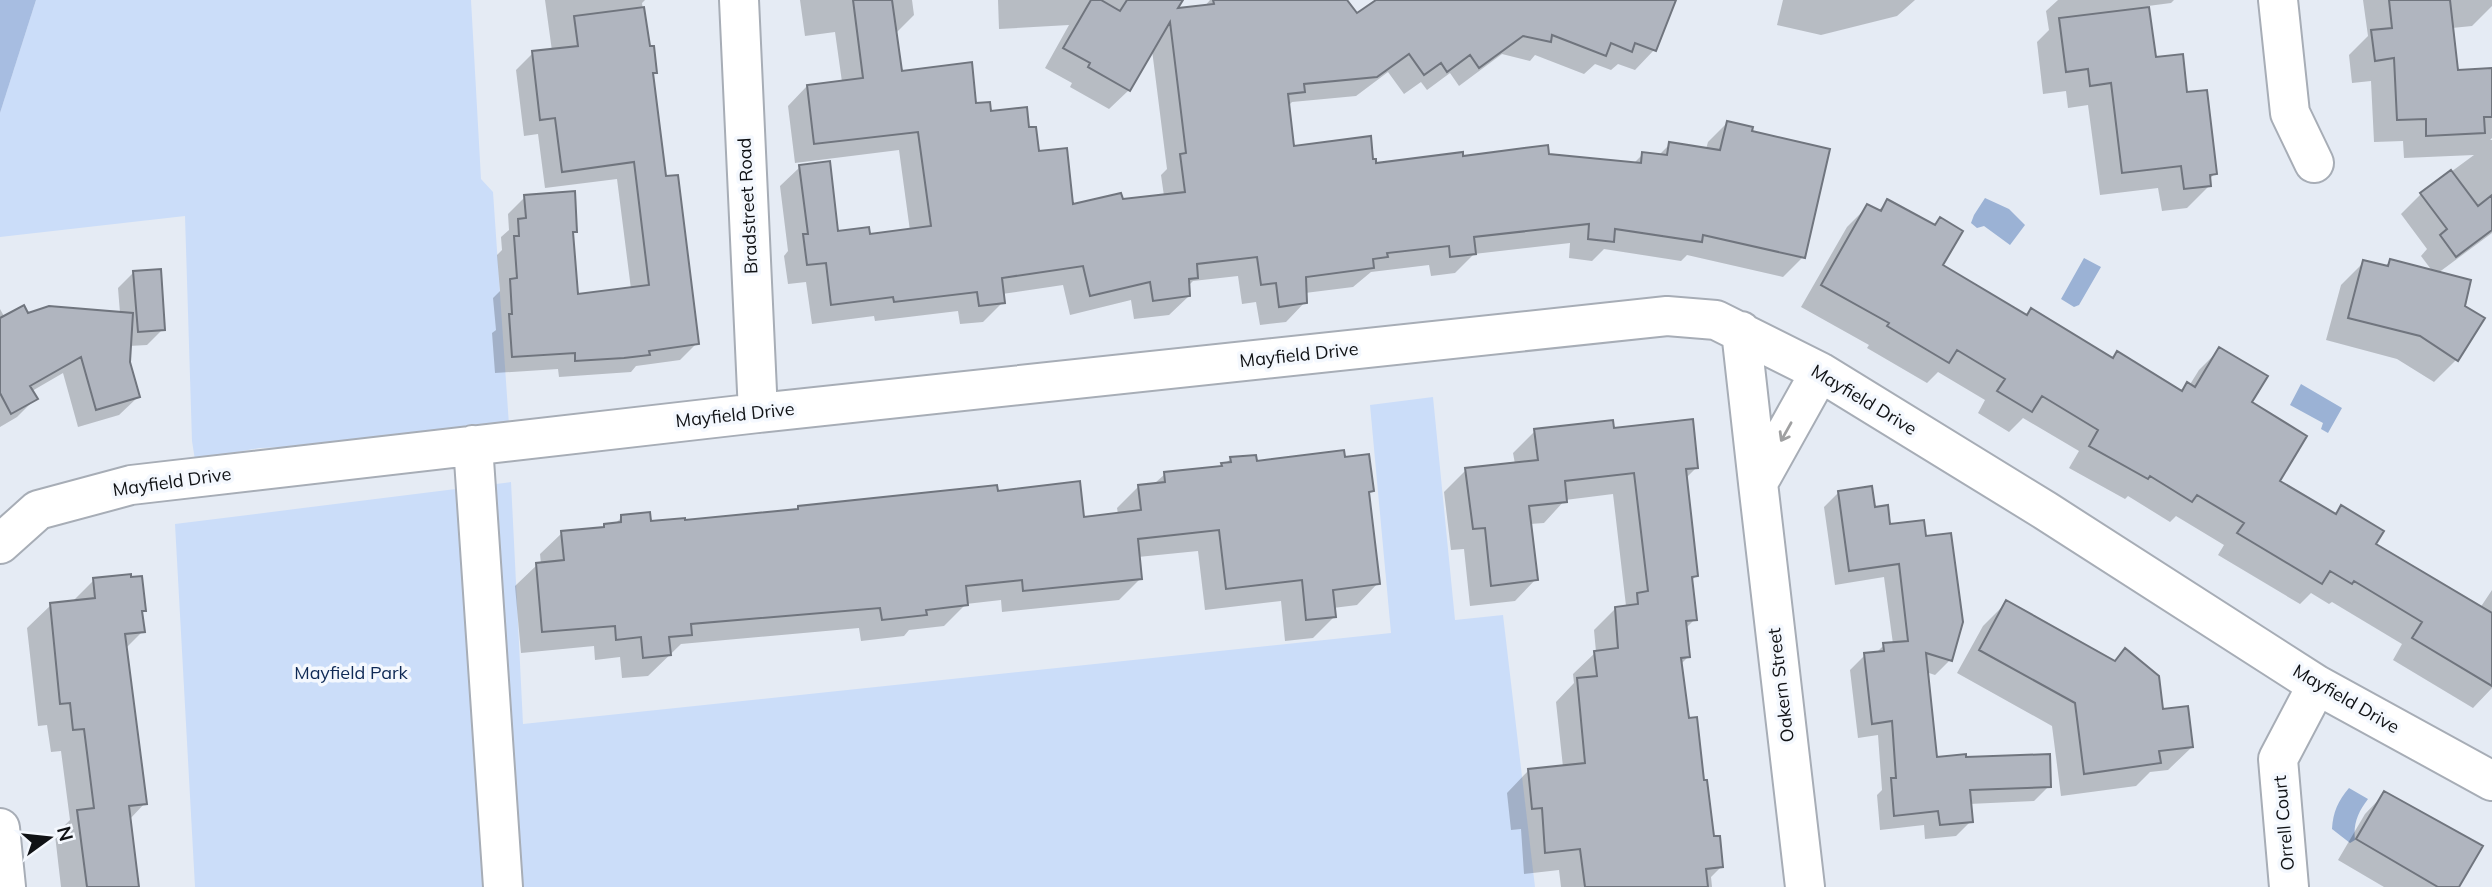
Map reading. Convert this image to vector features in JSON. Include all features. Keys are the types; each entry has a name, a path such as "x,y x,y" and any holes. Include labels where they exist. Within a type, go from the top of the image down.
{"street":[{"name":"Bradstreet Road","path":"739,0 758,413"},
{"path":"2278,0 2290,113 2314,163"},
{"name":"Mayfield Drive","path":"0,544 38,510 131,485 758,413 1667,317 1716,320 1819,372 2046,511 2317,685 2492,781"},
{"name":"Oakern Street","path":"1741,331 1805,887"},
{"path":"1758,483 1819,372"},
{"path":"473,445 503,887"},
{"name":"Orrell Court","path":"2289,887 2278,759 2317,685"},
{"path":"0,828 6,887"}],"green space":[{"path":"36,0 471,0 481,179 493,192 509,425 345,445 259,448 195,460 192,441 185,216 0,237 0,113"},
{"name":"Mayfield Park","path":"1433,397 1455,620 1503,615 1535,887 195,887 175,524 511,482 523,724 1391,633 1370,405"}],"shaded area":[{"path":"0,0 36,0 0,113"},
{"path":"1985,198 2009,209 2025,225 2010,245 1984,226 1977,228 1971,223"},
{"path":"2084,258 2101,267 2079,305 2074,307 2061,299"},
{"path":"2301,384 2342,408 2328,433 2321,429 2323,423 2290,405"},
{"path":"2349,788 2368,799 2357,818 2355,840 2350,843 2332,829 2337,807"}],"building":[{"path":"853,0 892,0 902,71 972,62 976,103 990,102 991,111 1027,107 1029,127 1036,127 1039,151 1067,148 1073,204 1121,193 1123,199 1185,192 1180,154 1186,153 1170,22 1130,91 1088,67 1090,63 1063,48 1091,0 1101,0 1120,11 1127,0 1183,0 1178,8 1214,4 1213,0 1347,0 1357,13 1376,0 1676,0 1656,51 1635,43 1632,52 1611,43 1606,56 1552,35 1551,42 1523,36 1479,68 1470,55 1447,72 1441,63 1424,75 1409,54 1377,77 1304,84 1305,92 1288,94 1294,146 1371,136 1373,159 1376,159 1376,163 1548,145 1549,154 1641,163 1642,152 1667,155 1669,142 1720,150 1727,121 1753,127 1752,131 1830,149 1805,258 1703,235 1702,242 1615,229 1614,242 1588,239 1589,224 1474,237 1476,254 1450,257 1449,246 1387,253 1388,257 1373,259 1374,268 1306,277 1307,303 1279,307 1276,283 1261,285 1257,257 1197,264 1198,278 1189,279 1190,296 1153,301 1150,282 1090,296 1083,266 1002,278 1005,303 979,306 977,292 894,302 893,297 831,305 826,263 807,265 803,234 808,234 799,165 830,161 838,231 869,227 870,234 931,226 918,132 814,144 807,85 863,78"},
{"path":"2389,0 2450,0 2458,70 2492,68 2492,117 2484,117 2485,133 2426,136 2426,119 2397,120 2394,58 2375,61 2371,30 2392,28"},
{"path":"644,7 650,46 654,46 657,73 653,73 666,176 678,175 699,344 649,351 650,355 624,358 575,361 575,353 512,357 510,279 517,278 514,236 519,236 518,219 526,218 524,195 575,191 577,232 573,232 578,294 649,285 634,162 562,172 555,118 540,120 532,51 578,46 574,16"},
{"path":"2149,7 2156,57 2183,54 2187,92 2207,90 2217,174 2210,175 2211,186 2184,189 2181,166 2122,173 2111,83 2090,86 2088,69 2066,72 2059,18"},
{"path":"2451,170 2478,206 2492,195 2492,230 2456,257 2440,235 2447,229 2420,193"},
{"path":"1887,199 1935,225 1940,217 1963,231 1943,265 2027,315 2031,308 2113,358 2117,351 2182,391 2187,382 2195,387 2219,347 2268,376 2252,402 2307,436 2280,481 2336,514 2341,505 2384,531 2376,544 2492,613 2492,686 2412,638 2422,622 2354,581 2352,584 2330,571 2322,584 2237,533 2244,523 2197,495 2192,502 2150,476 2148,479 2089,446 2098,430 2042,396 2032,412 1997,391 2005,379 1957,350 1949,363 1887,326 1889,323 1821,285 1867,204 1881,211"},
{"path":"2390,259 2471,280 2465,306 2485,318 2458,361 2420,336 2348,318 2363,260 2388,266"},
{"path":"161,269 165,330 138,332 133,271"},
{"path":"24,305 28,313 49,306 133,313 130,362 140,397 96,410 81,357 30,386 38,399 11,414 0,393 0,318"},
{"path":"1693,419 1698,468 1686,469 1698,576 1692,577 1697,620 1686,621 1690,657 1681,658 1689,718 1697,717 1704,780 1707,780 1714,836 1720,836 1723,867 1706,869 1708,887 1585,887 1580,849 1545,853 1542,808 1532,809 1528,769 1585,763 1577,678 1597,676 1594,651 1618,648 1615,607 1638,604 1637,593 1648,591 1634,473 1565,481 1567,502 1529,506 1538,580 1491,586 1485,528 1473,529 1465,468 1538,460 1534,429 1613,420 1614,428"},
{"path":"1344,450 1345,457 1369,454 1374,491 1369,492 1380,584 1333,590 1336,617 1306,620 1302,580 1226,589 1219,530 1138,539 1142,579 1023,591 1022,580 966,586 968,605 926,610 927,615 882,620 880,608 691,624 692,635 669,637 671,655 643,658 641,637 616,640 615,626 542,632 536,563 564,560 561,531 604,527 604,524 621,522 621,515 650,512 651,521 685,520 997,485 998,491 1080,481 1084,517 1141,510 1138,485 1165,482 1164,472 1222,466 1221,463 1231,462 1230,457 1256,455 1257,461"},
{"path":"1872,486 1875,507 1888,505 1890,524 1924,520 1926,536 1951,533 1963,622 1952,661 1926,653 1937,757 1966,754 1966,757 2050,754 2051,787 1970,790 1973,822 1940,825 1938,811 1894,816 1891,778 1896,778 1892,721 1872,724 1864,653 1884,651 1883,643 1908,641 1899,564 1849,571 1838,491"},
{"path":"131,574 131,577 142,576 146,611 142,611 145,632 125,634 147,804 129,806 139,887 87,887 77,810 94,808 84,729 73,730 70,703 60,704 50,603 95,598 93,578"},
{"path":"2006,600 2115,661 2125,648 2159,676 2163,709 2188,706 2193,747 2159,751 2161,763 2084,774 2075,703 1979,650"},
{"path":"2384,791 2483,846 2459,887 2438,887 2356,839"}]}
